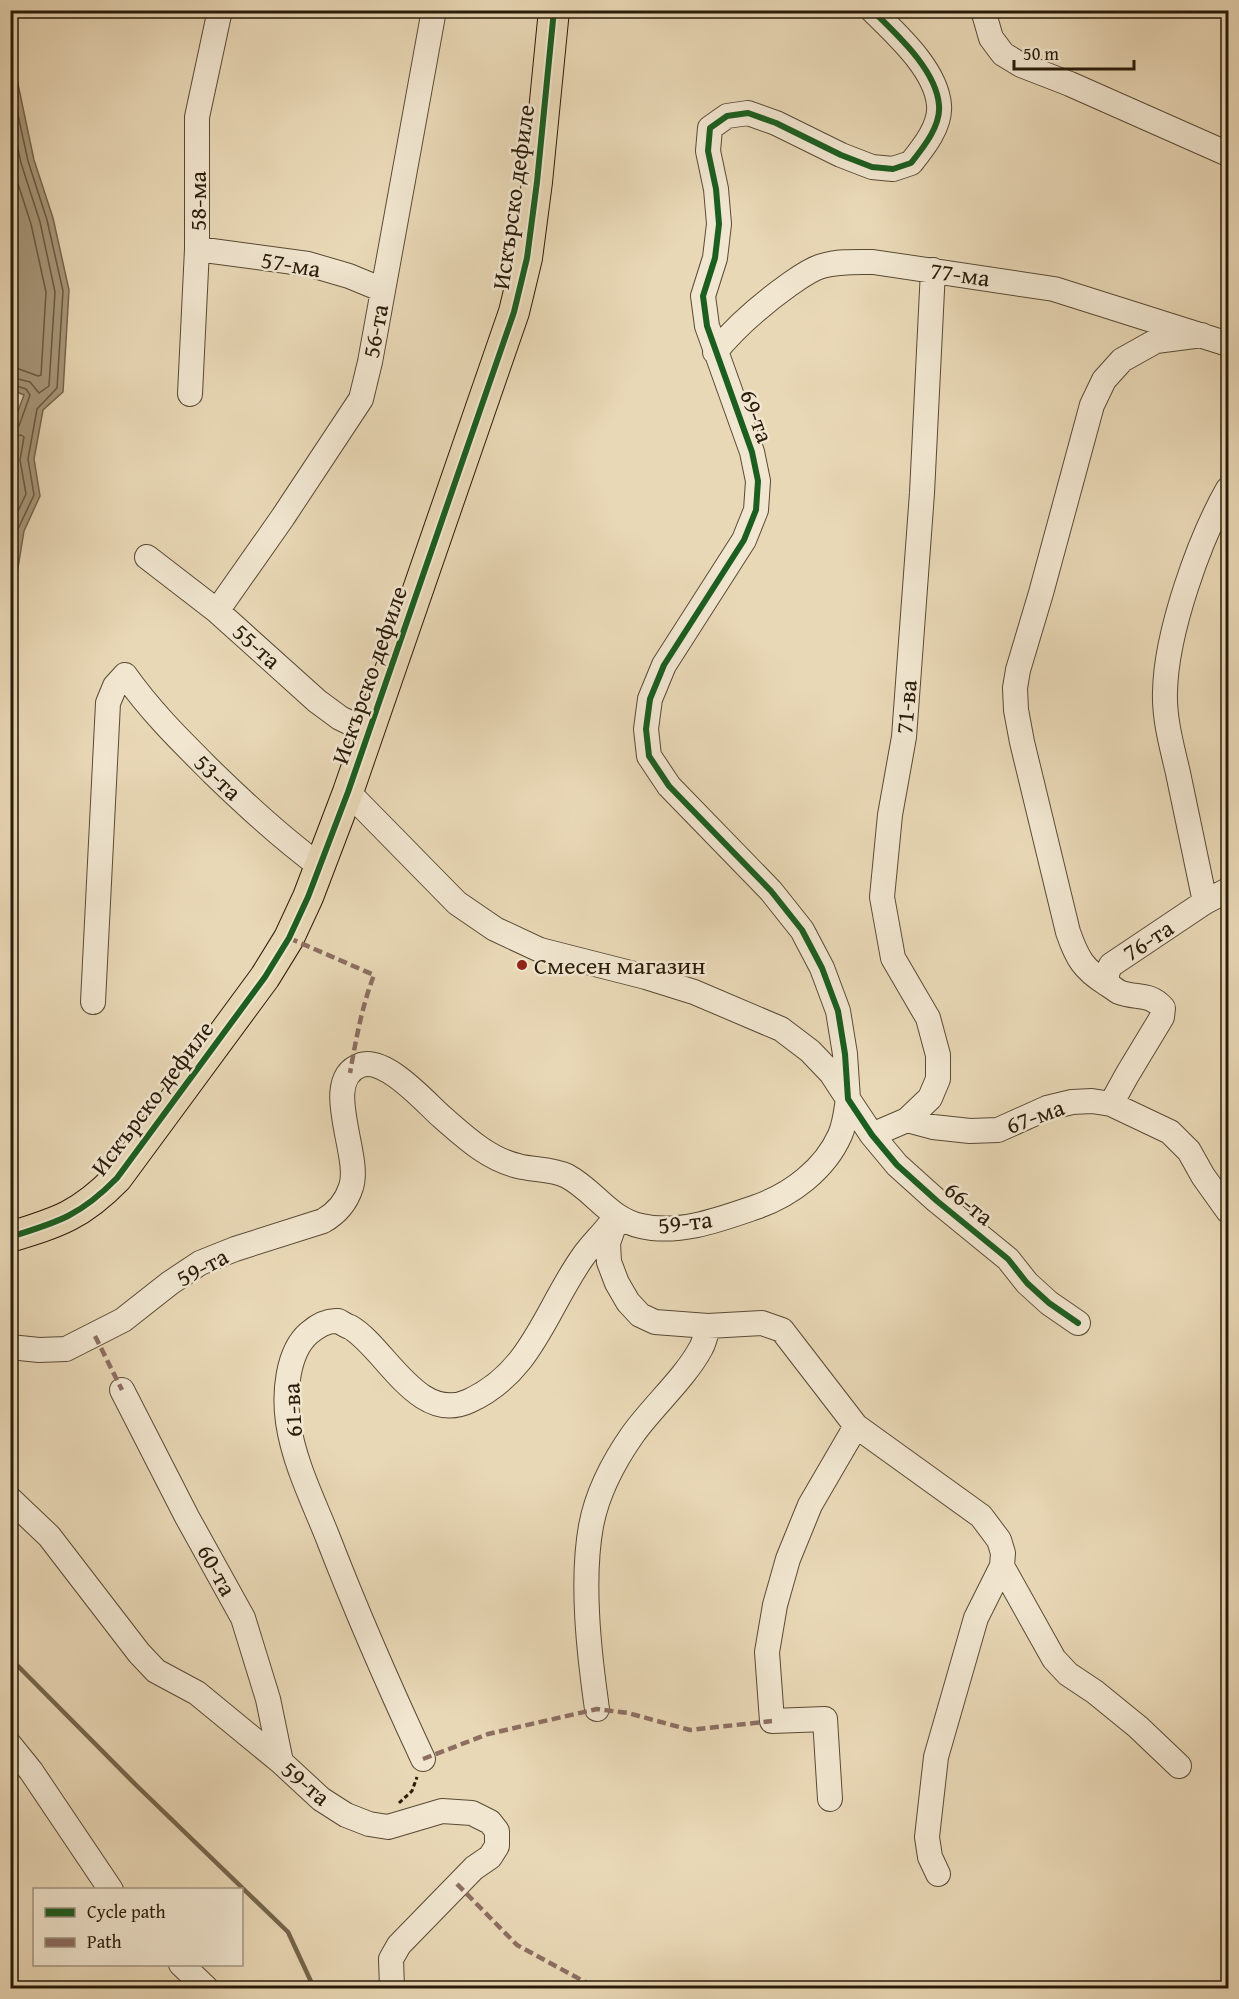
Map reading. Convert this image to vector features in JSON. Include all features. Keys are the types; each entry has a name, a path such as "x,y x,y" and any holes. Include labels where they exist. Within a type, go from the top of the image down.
{"main road":[{"name":"Искърско дефиле","path":"10,1237 72,1215 97,1198 117,1178 265,977 289,938 321,867 514,312 527,258 554,10"}],"street":[{"name":"58-ма","path":"190,394 197,249 197,117 220,10"},
{"name":"56-та","path":"217,611 361,399 434,10"},
{"name":"69-та","path":"848,1100 845,1054 838,1011 822,968 802,930 771,891 669,786 649,756 646,729 650,699 664,665 744,540 756,510 758,481 752,452 715,352 707,326 703,296 715,258 719,224 716,189 708,151 710,128 727,116 748,113 776,123 841,155 872,167 893,169 911,163 934,127 939,106 932,78 900,38 872,10"},
{"path":"983,10 991,38 1003,54 1021,65 1070,84 1228,154"},
{"name":"57-ма","path":"197,249 309,264 349,276 383,290"},
{"name":"77-ма","path":"715,352 749,315 802,276 821,266 843,262 873,262 1054,289 1228,344"},
{"name":"71-ва","path":"907,1120 930,1098 938,1079 938,1055 928,1018 893,958 882,897 890,815 904,726 922,493 933,270"},
{"path":"1107,984 1084,967 1076,955 1068,932 1022,742 1016,710 1015,688 1018,670 1092,405 1104,380 1122,360 1156,341 1202,334"},
{"path":"1205,902 1171,740 1165,693 1170,650 1181,609 1201,545 1228,489"},
{"name":"55-та","path":"147,557 217,611 317,701 340,718 369,732"},
{"name":"53-та","path":"93,1002 108,704 115,686 125,675 149,707 177,737 267,824 321,867"},
{"path":"348,792 457,903 495,929 540,950 646,977 694,992 781,1029 810,1051 831,1073 848,1100"},
{"name":"76-та","path":"1111,1104 1162,1017 1163,1008 1157,1001 1146,996 1118,992 1107,984 1107,973 1111,965 1205,902 1228,890"},
{"name":"59-та","path":"10,1347 39,1350 66,1349 123,1320 200,1263 235,1249 323,1221 336,1213 346,1200 352,1185 353,1159 341,1094 345,1080 352,1070 364,1064 377,1065 393,1073 470,1142 492,1156 515,1166 564,1175 583,1187 617,1217 640,1226 663,1229 696,1225 735,1215 768,1203 801,1184 826,1160 841,1134 848,1100"},
{"name":"66-та","path":"848,1100 872,1135 897,1165 1008,1259 1027,1283 1049,1303 1078,1323"},
{"name":"67-ма","path":"907,1120 951,1129 998,1130 1047,1108 1072,1102 1092,1101 1111,1104 1170,1132 1189,1151 1203,1176 1228,1211"},
{"path":"872,1135 907,1120"},
{"path":"617,1217 608,1244 609,1262 628,1302 640,1315 655,1322 708,1326 762,1323 782,1330 856,1426 981,1516 999,1540 1003,1553 1002,1566 976,1618 936,1758 927,1837 930,1857 938,1874"},
{"name":"61-ва","path":"423,1759 355,1606 297,1461 288,1421 287,1389 291,1362 303,1338 321,1323 338,1321 356,1331 403,1381 423,1397 447,1406 467,1403 490,1389 512,1371 530,1348 582,1258 617,1217"},
{"path":"597,1709 591,1668 588,1614 587,1561 591,1524 607,1478 617,1461 632,1436 702,1347 708,1326"},
{"name":"60-та","path":"122,1390 192,1526 243,1618 268,1699 281,1762"},
{"path":"830,1799 825,1719 772,1721 767,1652 775,1605 788,1559 810,1505 856,1426"},
{"name":"59-та","path":"10,1499 49,1536 156,1671 196,1693 281,1762 321,1799 346,1815 369,1824 388,1827 442,1811 472,1813 490,1822 497,1831 497,1846 490,1857 474,1868 399,1945 391,1959 392,1989"},
{"path":"1002,1566 1054,1659 1068,1674 1095,1692 1138,1727 1179,1766"},
{"path":"10,1745 31,1771 110,1888"},
{"path":"182,1966 206,1989"}],"path":[{"path":"397,1805 412,1791 423,1759"}],"water":[{"path":"11,51 34,160 53,218 69,290 63,392 43,410 34,459 40,496 24,531 15,586 11,594 11,430 24,395 12,390 10,392"}],"waterway":[{"path":"10,1658 243,1888"},
{"path":"243,1888 288,1932 314,1988"}],"marked path":[{"path":"289,938 374,975 357,1035 350,1073"},
{"path":"95,1336 122,1390"},
{"path":"423,1759 488,1734 597,1709 628,1713 690,1730 772,1721"},
{"path":"457,1884 517,1945 596,1988"}],"cycle path":[{"path":"10,1237 68,1216 92,1201 117,1178 265,977 289,938 308,897 348,792 514,312 527,258 554,10"},
{"path":"872,10 923,65 936,92 939,105 937,121 921,151 911,163 893,169 872,167 841,155 776,123 748,113 727,116 710,128 708,151 716,189 719,224 715,258 703,296 707,326 752,452 758,481 756,510 744,540 664,665 650,699 646,729 649,756 669,786 771,891 802,930 822,968 838,1011 845,1054 848,1099 872,1135 897,1165 1008,1259 1027,1283 1049,1303 1078,1323"}],"place":[{"name":"Смесен магазин","path":"522,965"}]}
